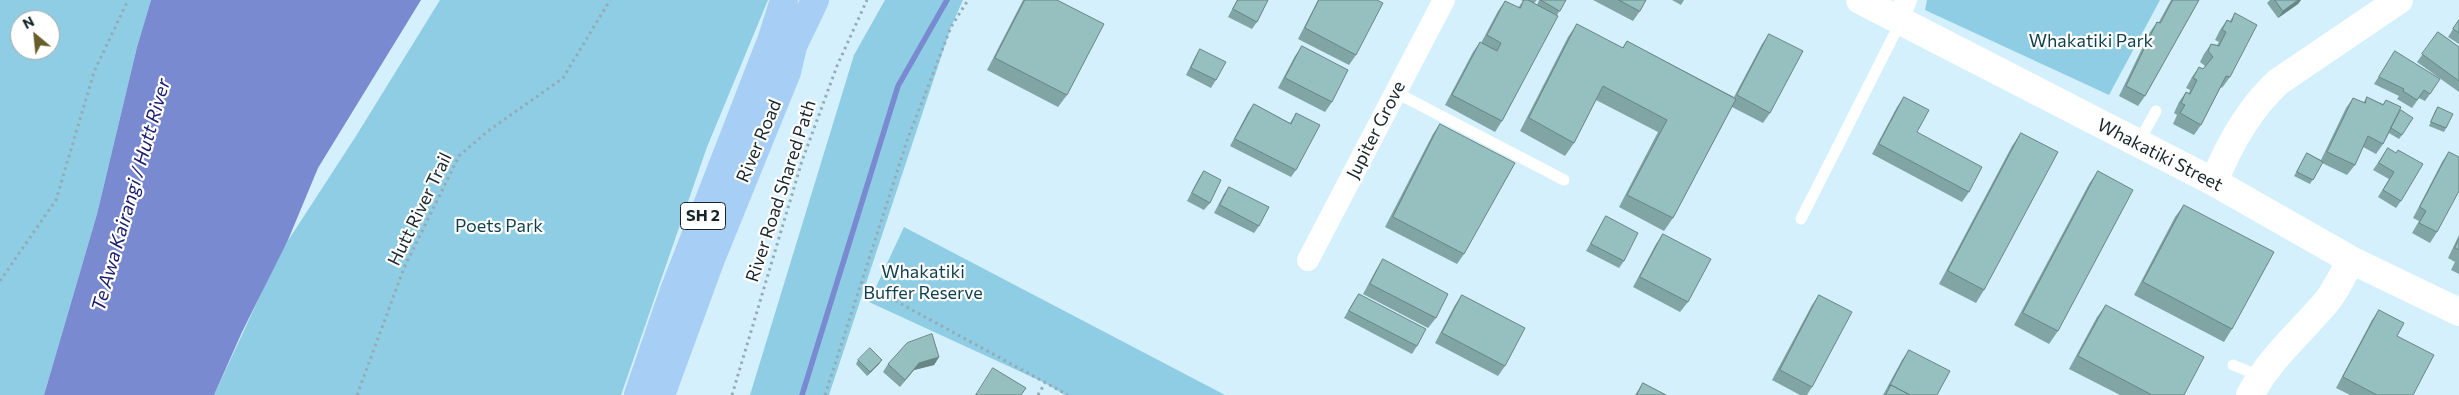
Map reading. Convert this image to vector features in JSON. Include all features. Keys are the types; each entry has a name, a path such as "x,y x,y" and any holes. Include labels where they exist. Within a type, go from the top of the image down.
{"highway":[{"name":"River Road","path":"638,395 673,293 772,38 784,0"},
{"path":"772,38 795,0"},
{"name":"River Road","path":"661,395 711,260 788,72 793,46 815,0"},
{"path":"788,72 803,51 827,0"}],"street":[{"name":"Jupiter Grove","path":"1308,260 1444,0"},
{"name":"Whakatiki Street","path":"1860,0 1901,14 2138,143 2214,182 2351,260 2459,312"},
{"path":"2214,182 2237,133 2263,96 2278,82 2399,0"},
{"path":"2255,386 2329,298 2351,260"}],"lane":[{"path":"1801,219 1901,14"},
{"path":"1395,92 1564,180"},
{"path":"2138,143 2156,111"},
{"path":"2233,365 2255,386"}],"path":[{"path":"0,280 56,200 94,72 128,0"},
{"name":"Hutt River Trail","path":"357,395 404,268 459,156 488,131 564,78 610,0"},
{"name":"River Road Shared Path","path":"732,395 802,161 837,66 867,0"},
{"path":"825,395 908,138 951,27 968,0"},
{"path":"861,282 1068,395"},
{"path":"1038,395 1045,383"}],"green space":[{"path":"0,0 151,0 137,47 97,214 44,395 0,395"},
{"name":"Poets Park","path":"440,0 768,0 707,147 621,395 214,395 280,253 356,136"},
{"path":"885,0 963,0 951,27 829,395 750,395 854,55"},
{"name":"Whakatiki Park","path":"1927,0 2160,0 2109,95 1925,10"},
{"name":"Whakatiki Buffer Reserve","path":"904,227 1225,395 1065,395 1045,383 869,302"}],"water":[{"name":"Te Awa Kairangi / Hutt River","path":"151,0 421,0 318,168 288,240 242,332 214,395 44,395 97,214 137,47"}],"building":[{"path":"1025,0 1057,0 1104,24 1067,95 995,58"},
{"path":"1238,0 1268,0 1257,22 1233,9"},
{"path":"1319,0 1377,0 1383,3 1356,55 1305,28"},
{"path":"1524,0 1528,0 1558,16 1502,121 1452,95 1480,42 1497,51 1501,43 1487,35 1505,1 1520,8"},
{"path":"1541,0 1566,0 1560,11"},
{"path":"1619,0 1646,0 1640,11"},
{"path":"2173,0 2199,0 2145,96 2126,86 2157,22 2160,23"},
{"path":"2275,0 2298,0 2283,11"},
{"path":"2235,13 2257,25 2230,77 2226,76 2201,125 2180,113 2185,105 2181,103 2186,92 2190,94 2197,80 2193,78 2199,67 2203,69 2213,57 2208,51 2211,44 2219,46 2226,32 2222,30 2227,20 2231,22"},
{"path":"2459,20 2459,33 2453,29"},
{"path":"1577,24 1623,48 1627,41 1736,99 1673,218 1627,195 1667,120 1603,86 1574,143 1529,118"},
{"path":"2438,32 2459,47 2459,81 2422,54"},
{"path":"1769,34 1803,51 1770,113 1737,95"},
{"path":"1302,46 1348,70 1332,102 1285,78"},
{"path":"1200,49 1226,62 1216,80 1191,68"},
{"path":"2395,51 2440,79 2430,94 2424,90 2417,100 2403,91 2404,89 2379,77"},
{"path":"1904,97 1929,110 1917,132 1982,167 1969,192 1879,144"},
{"path":"2367,97 2383,105 2386,100 2401,107 2383,144 2368,136 2355,165 2327,152 2353,98 2365,103"},
{"path":"1254,104 1291,124 1296,113 1320,125 1296,170 1235,139"},
{"path":"2438,107 2453,114 2446,128 2431,122"},
{"path":"2401,110 2413,118 2402,135 2391,128"},
{"path":"1440,124 1515,163 1464,254 1393,217"},
{"path":"2021,133 2058,152 1984,290 1948,271"},
{"path":"2388,148 2396,153 2398,150 2423,164 2401,201 2383,190 2394,172 2379,163"},
{"path":"2449,152 2459,157 2459,191 2437,232 2419,223 2426,211 2420,207"},
{"path":"2307,153 2323,162 2313,180 2297,172"},
{"path":"1204,171 1221,180 1210,203 1192,193"},
{"path":"2098,171 2133,190 2058,331 2023,313"},
{"path":"1229,187 1269,207 1259,226 1220,205"},
{"path":"2184,205 2274,252 2232,329 2143,282"},
{"path":"1606,216 1638,233 1624,261 1591,244"},
{"path":"1663,234 1711,259 1688,302 1640,277"},
{"path":"2459,239 2459,250 2455,248"},
{"path":"1383,259 1448,294 1436,318 1370,284"},
{"path":"1359,294 1426,329 1417,346 1349,311"},
{"path":"1462,295 1525,328 1505,366 1442,333"},
{"path":"1819,295 1852,312 1812,387 1780,370"},
{"path":"2106,305 2204,357 2184,395 2152,395 2078,356"},
{"path":"2379,310 2404,323 2397,336 2434,355 2413,395 2377,395 2343,377"},
{"path":"932,334 939,357 919,363 905,380 888,364 907,343"},
{"path":"870,348 882,360 870,372 858,360"},
{"path":"1909,350 1950,371 1937,395 1910,395 1891,385 1889,387"},
{"path":"993,368 1026,388 1021,395 976,395"},
{"path":"1643,383 1666,395 1637,395"},
{"path":"1891,385 1910,395 1886,395"}],"waterway":[{"path":"802,395 898,86 947,0"}]}
